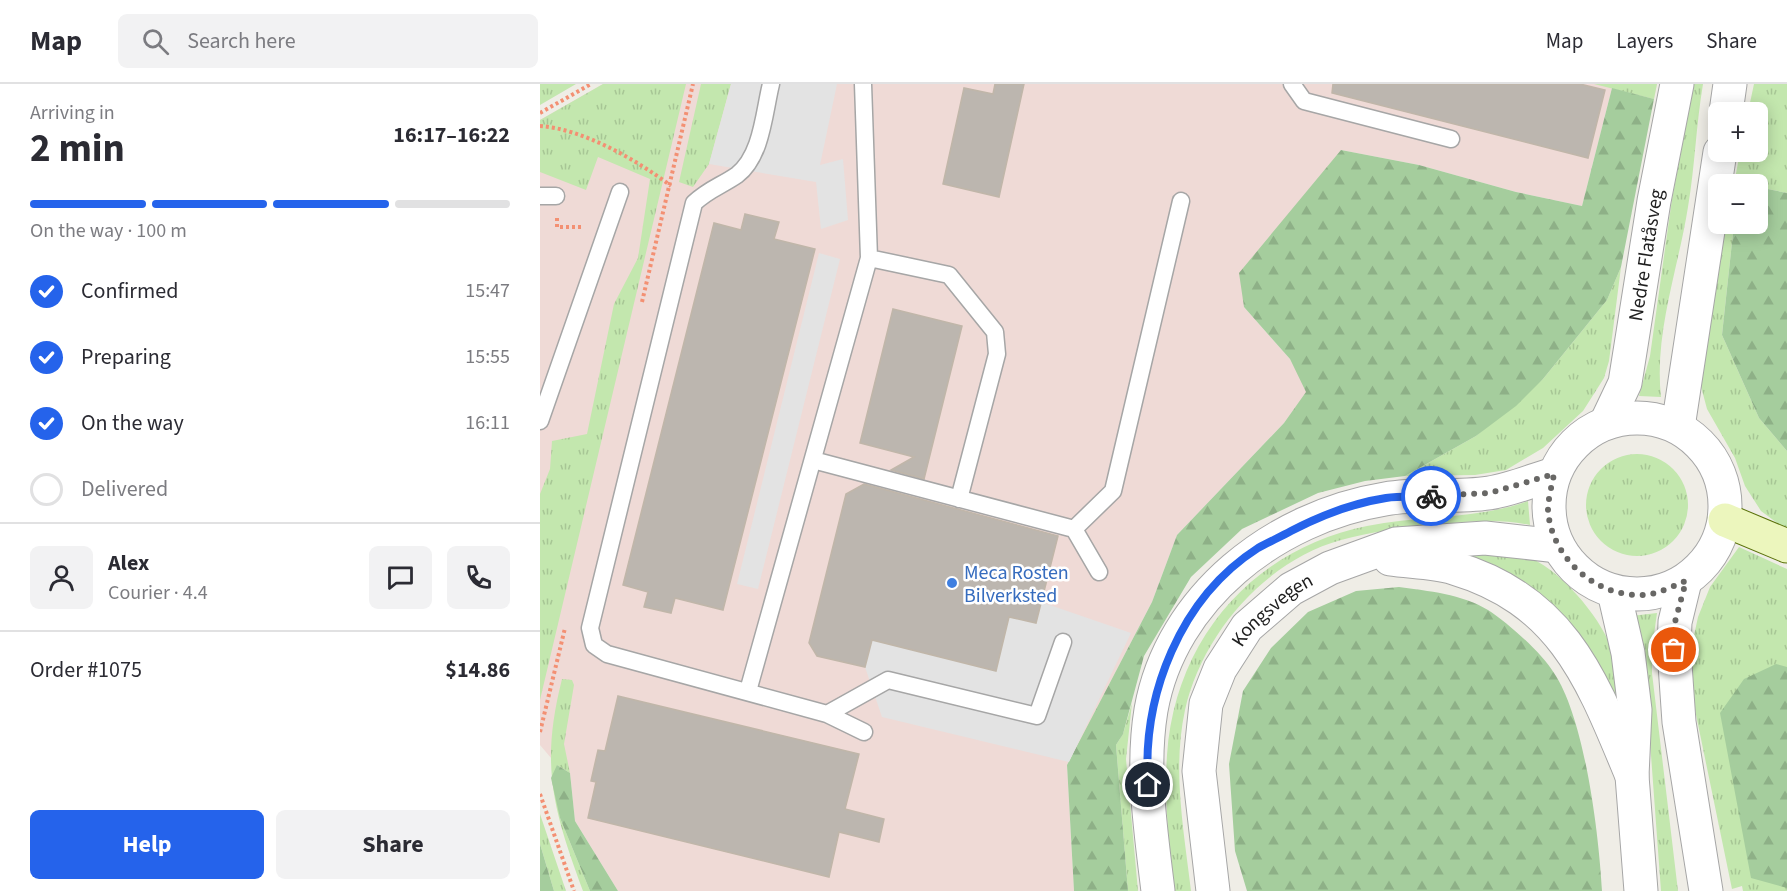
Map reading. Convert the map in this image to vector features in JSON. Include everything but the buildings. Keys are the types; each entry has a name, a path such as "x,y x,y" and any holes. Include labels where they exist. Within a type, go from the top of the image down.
{"main road":[{"path":"1725,520 1787,546"}],"street":[{"name":"Nedre Flatåsveg","path":"1606,423 1625,383 1654,201 1677,84"},
{"path":"1727,102 1730,84"},
{"path":"1678,427 1718,162"},
{"path":"1642,417 1678,427 1707,450 1724,483 1725,520 1712,555 1686,581 1651,594 1614,592 1581,575 1558,546 1548,510 1554,474 1575,443 1606,423 1642,417"},
{"path":"1158,891 1146,761 1151,710 1164,667 1185,625 1209,591 1258,549 1321,516 1385,498 1490,493 1554,474"},
{"name":"Kongsvegen","path":"1213,891 1199,771 1206,704 1220,669 1247,627 1291,589 1330,568 1396,544 1485,538 1558,546"},
{"path":"1368,556 1453,567 1497,585 1539,613 1578,657 1600,701 1632,776"},
{"path":"1686,581 1675,622 1674,650 1679,722 1706,891"},
{"path":"1614,592 1628,653 1635,710 1632,776 1641,891"}],"lane":[{"path":"771,84 755,150 738,174 709,189 694,203 590,628 594,645 607,654 827,714 864,732"},
{"path":"748,691 869,258 864,84"},
{"path":"1292,84 1304,101 1451,139"},
{"path":"540,421 620,192"},
{"path":"1074,529 1113,491 1181,201"},
{"path":"869,258 950,275 995,332 997,354 959,499"},
{"path":"813,459 1074,529 1099,572"},
{"path":"827,714 888,680 1037,716 1063,642"}],"path":[{"path":"540,113 591,84"},
{"path":"540,126 561,128 644,165 694,203"},
{"path":"557,227 583,227"},
{"path":"540,794 574,891"}],"shaded area":[{"path":"603,84 1657,84 1654,99 1612,88 1582,206 1516,192 1419,165 1341,150 1244,307 1290,359 1307,392 1284,423 1177,535 1152,602 1067,765 1074,891 618,891 575,821 570,773 557,765 540,745 540,120"},
{"path":"731,84 837,84 820,165 843,159 848,220 821,229 816,182 709,164"},
{"path":"819,253 840,259 758,589 737,584"},
{"path":"1041,602 1131,633 1069,762 882,717 865,667 872,640 996,671 1009,617 1036,623"}],"green space":[{"path":"540,84 576,84 540,105"},
{"path":"603,84 686,84 540,700 540,494 550,469 552,441 587,434 614,304 638,258 650,179 598,157 586,190 540,172 540,120"},
{"path":"701,84 731,84 709,164 693,187 679,182"},
{"path":"1594,84 1657,84 1654,99"},
{"path":"1694,84 1703,84 1688,207 1664,325 1660,373 1661,397 1639,396 1650,356 1672,199"},
{"path":"1754,84 1787,84 1787,193 1768,189 1768,174 1736,174 1738,162 1768,162 1768,102 1750,102"},
{"path":"1612,88 1654,99 1621,267 1607,300 1543,379 1516,406 1476,436 1405,476 1365,481 1318,493 1242,529 1191,577 1144,656 1123,734 1116,745 1128,891 1074,891 1067,765 1152,602 1177,535 1284,423 1306,392 1290,359 1244,307 1239,273 1341,150 1419,165 1516,192 1582,206"},
{"path":"1768,189 1787,193 1787,451 1759,418 1722,335 1733,234 1768,234"},
{"path":"1721,234 1733,234 1722,335 1759,418 1787,451 1787,530 1761,511 1745,486 1735,458 1707,409 1699,379"},
{"path":"1621,267 1609,361 1604,378 1583,411 1543,448 1506,470 1475,475 1405,476 1476,436 1543,379 1607,300"},
{"path":"1637,454 1656,458 1673,469 1684,486 1688,505 1684,524 1673,541 1656,552 1637,556 1618,552 1601,541 1590,524 1586,505 1590,486 1601,469 1618,458"},
{"path":"1528,501 1530,525 1493,521 1420,526 1363,535 1313,550 1287,565 1263,583 1241,604 1222,628 1206,654 1193,682 1185,710 1179,755 1179,778 1191,891 1174,891 1166,789 1167,755 1173,713 1186,674 1204,638 1227,606 1256,578 1289,555 1326,538 1367,526 1488,511"},
{"path":"1739,547 1787,569 1787,891 1743,891 1742,886 1732,889 1694,705 1690,654 1698,617 1710,587"},
{"path":"1450,552 1515,553 1544,565 1558,576 1585,604 1605,633 1615,662 1623,710"},
{"path":"1399,587 1456,597 1488,610 1524,638 1554,673 1565,693 1582,747 1594,810 1602,891 1247,891 1235,851 1229,764 1243,691 1271,648 1308,612 1356,591"},
{"path":"1657,613 1652,649 1652,673 1678,891 1661,891 1645,674 1631,616"},
{"path":"1776,664 1787,667 1787,888 1751,878 1720,713 1744,679"},
{"path":"562,679 572,680 574,685 564,744 570,773 557,765 560,818 590,891 583,891 564,836 553,787 552,737"},
{"path":"1132,703 1126,759 1138,891 1128,891 1116,745 1123,734"},
{"path":"557,765 570,773 575,821 618,891 590,891 560,818 551,778"},
{"path":"540,814 566,891 554,891 540,844"},
{"path":"540,844 554,891 540,891"}],"way so far":[{"path":"1431,496 1490,493 1554,474 1548,510 1558,546 1581,575 1614,592 1651,594 1686,581 1675,622 1674,650"}],"place":[{"name":"Meca Rosten Bilverksted","path":"952,583"}],"route":[{"path":"1148,785 1146,761 1151,710 1164,667 1185,625 1209,591 1258,549 1321,516 1385,498 1431,496"}]}
